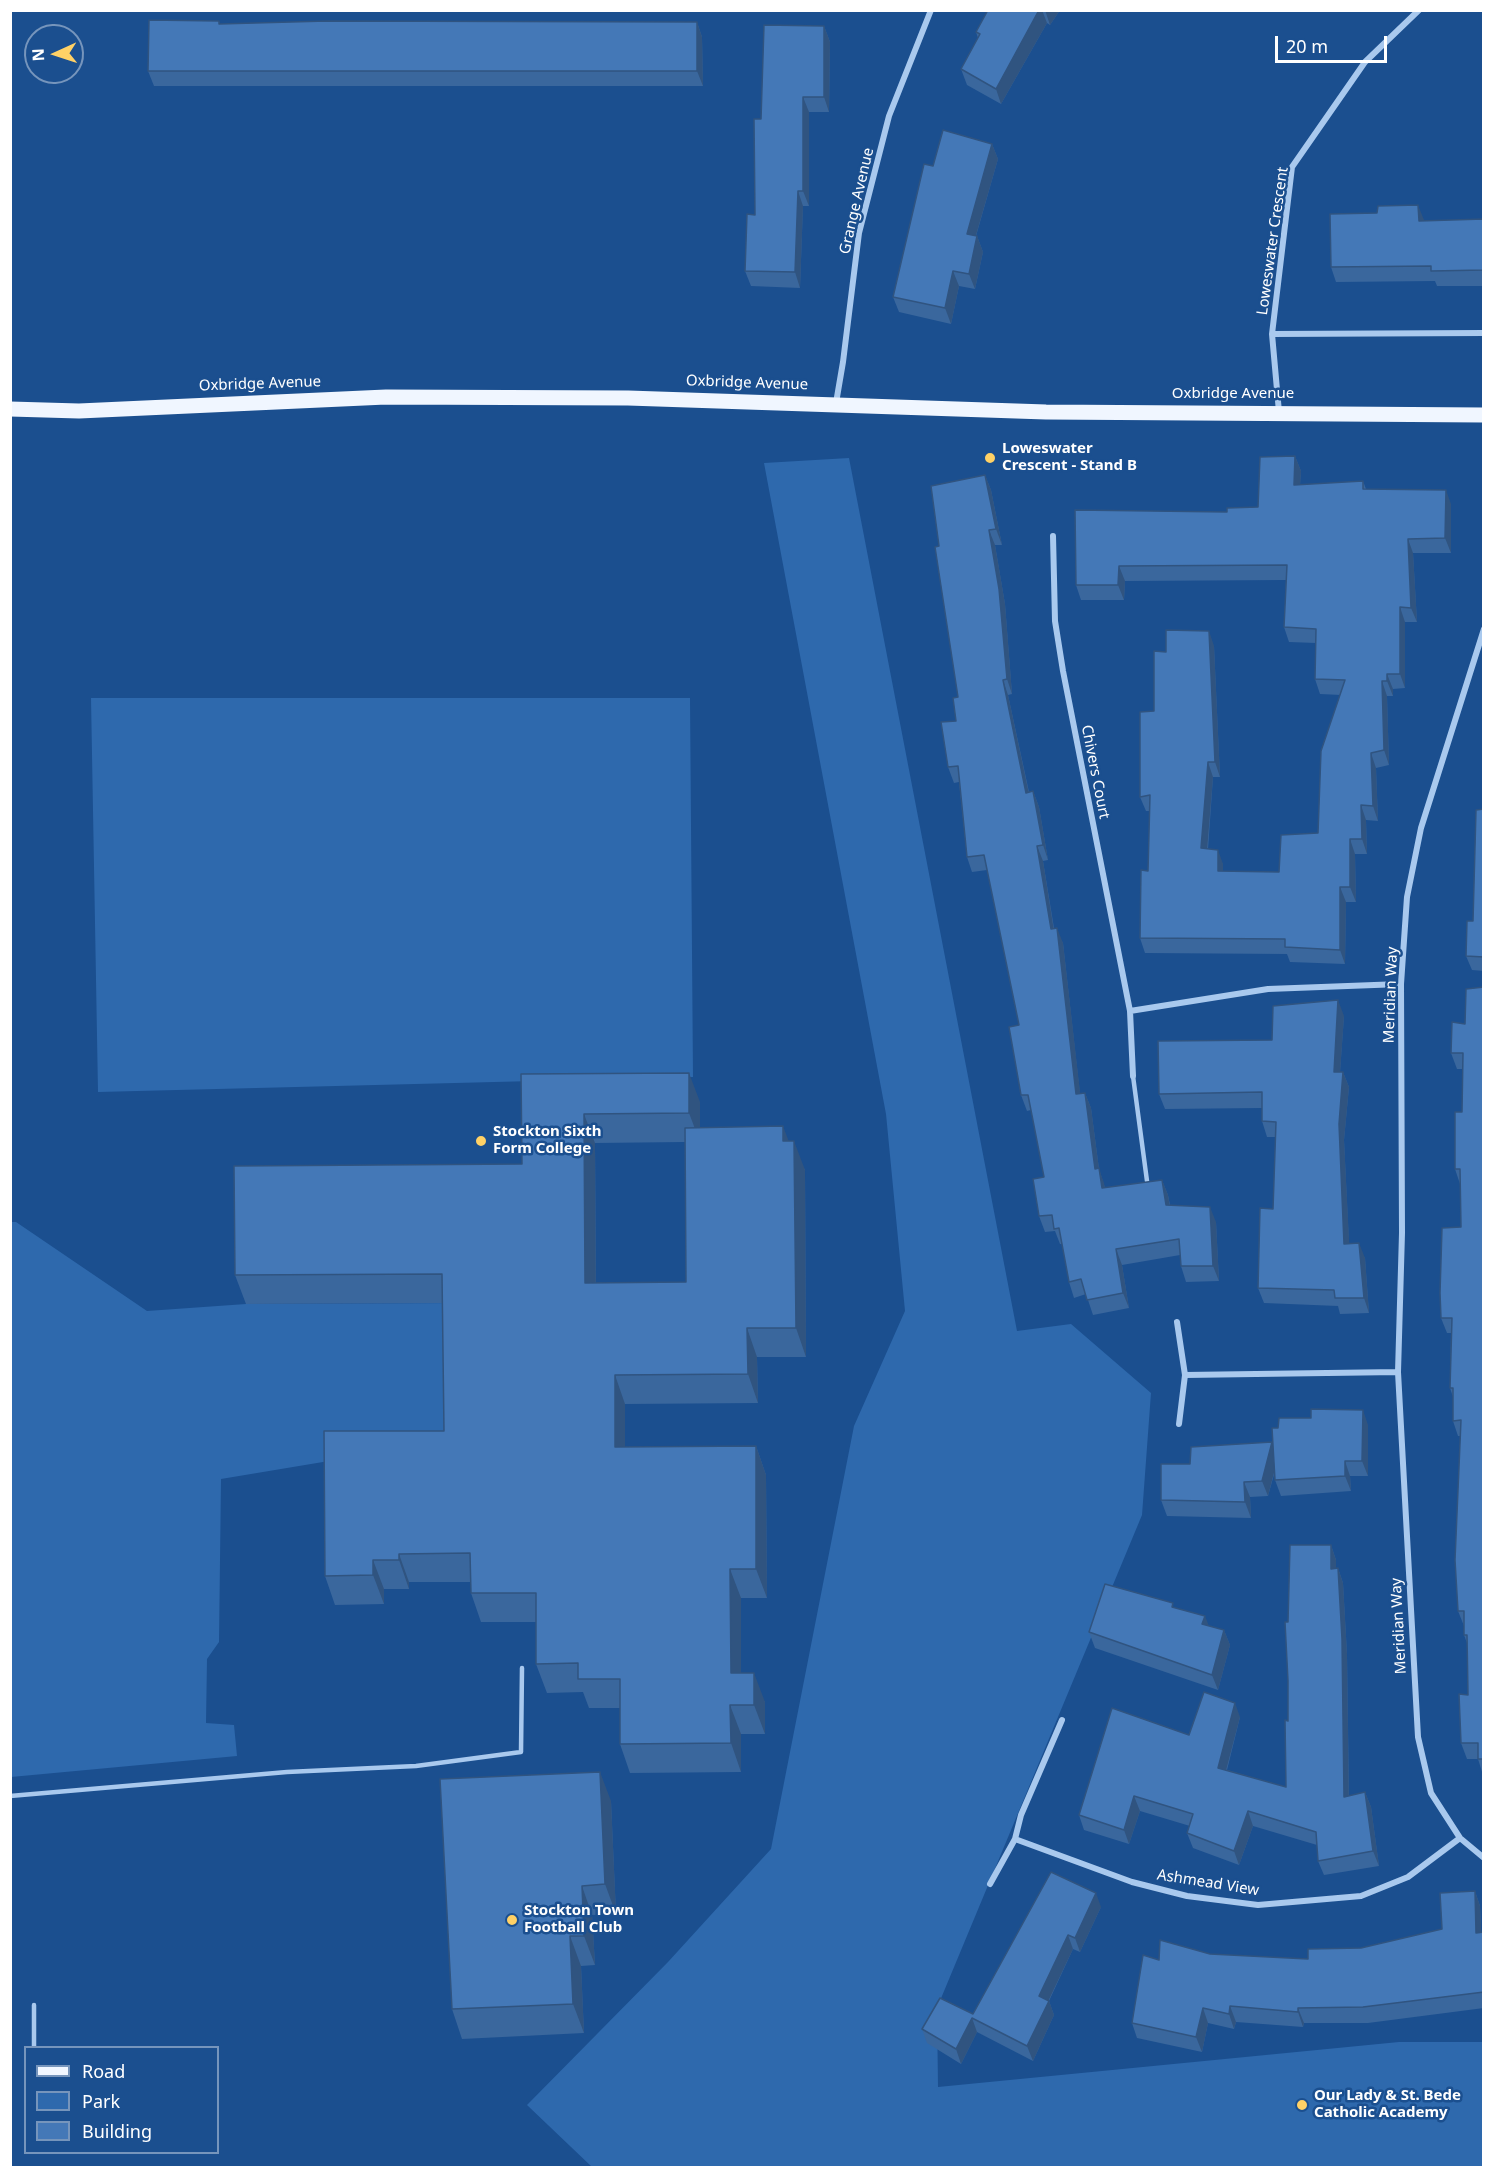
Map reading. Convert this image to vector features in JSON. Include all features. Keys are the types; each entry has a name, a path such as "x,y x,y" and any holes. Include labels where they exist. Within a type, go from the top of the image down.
{"main road":[{"name":"Oxbridge Avenue","path":"10,409 79,411 386,397 628,398 1046,412 1484,415"}],"street":[{"name":"Grange Avenue","path":"836,404 859,232 889,117 931,10"},
{"name":"Loweswater Crescent","path":"1280,412 1272,334 1292,167 1365,62 1419,10"},
{"path":"1272,334 1484,333"},
{"name":"Chivers Court","path":"1053,536 1055,621 1130,1011 1133,1076"},
{"name":"Meridian Way","path":"1484,629 1421,828 1407,897 1401,984 1402,1233 1398,1372 1418,1737 1431,1793 1460,1838 1484,1858"},
{"path":"1130,1011 1268,988 1401,984"},
{"path":"1177,1322 1185,1375 1179,1424"},
{"path":"1185,1375 1398,1372"},
{"path":"990,1884 1015,1839 1021,1815 1062,1720"},
{"name":"Ashmead View","path":"1015,1839 1132,1882 1187,1896 1258,1905 1361,1896 1407,1877 1460,1838"}],"lane":[{"path":"1133,1076 1147,1180"},
{"path":"10,1796 286,1772 416,1766 521,1752 522,1668"},
{"path":"34,2006 34,2046"}],"green space":[{"path":"849,458 1017,1331 1071,1324 1151,1393 1142,1515 937,2008 938,2087 1399,2042 1483,2042 1483,2167 592,2167 527,2105 668,1962 771,1849 854,1426 905,1311 886,1114 764,463"},
{"path":"91,698 690,698 693,1077 98,1092"},
{"path":"11,1222 16,1222 147,1311 246,1304 466,1303 453,1446 335,1460 221,1479 219,1642 207,1659 206,1723 234,1725 237,1756 11,1777"}],"building":[{"path":"988,10 1039,10 996,89 961,69 980,34 976,32"},
{"path":"149,20 219,21 219,24 327,21 697,22 697,71 148,71"},
{"path":"764,25 824,26 824,97 803,97 803,191 798,191 795,272 745,271 747,214 755,215 754,119 761,119"},
{"path":"943,130 992,144 967,234 977,236 969,274 953,271 945,308 893,297 924,164 933,166"},
{"path":"1418,205 1419,221 1484,219 1484,270 1431,271 1431,266 1331,267 1330,214 1377,213 1378,206"},
{"path":"1295,456 1294,485 1363,481 1363,489 1446,490 1445,538 1408,539 1411,608 1400,607 1400,674 1387,674 1387,681 1382,681 1384,750 1371,753 1373,806 1361,805 1362,839 1350,839 1350,887 1340,887 1340,950 1285,947 1285,939 1140,938 1141,870 1148,871 1150,795 1140,797 1140,712 1154,711 1154,651 1166,652 1166,630 1209,631 1215,762 1208,762 1201,848 1218,850 1218,871 1279,872 1281,835 1318,833 1321,751 1345,680 1315,679 1316,629 1284,627 1287,565 1119,566 1118,585 1076,585 1075,510 1227,512 1227,508 1258,507 1260,457"},
{"path":"985,475 996,529 989,530 999,589 1007,679 1003,680 1026,793 1033,791 1043,845 1037,846 1051,929 1057,928 1076,1094 1085,1093 1095,1169 1099,1168 1102,1188 1162,1180 1166,1205 1210,1207 1213,1266 1181,1266 1179,1239 1116,1249 1123,1293 1087,1300 1081,1279 1069,1282 1059,1228 1054,1229 1052,1215 1039,1216 1033,1179 1044,1177 1028,1095 1021,1095 1009,1027 1019,1025 984,855 967,857 958,766 948,767 941,722 956,721 953,698 958,697 935,547 939,546 931,486"},
{"path":"1484,809 1484,957 1466,956 1467,921 1473,921 1476,810"},
{"path":"1484,987 1484,1759 1478,1759 1478,1743 1461,1743 1459,1694 1468,1695 1467,1635 1464,1635 1464,1611 1458,1611 1455,1560 1461,1420 1453,1421 1453,1388 1450,1388 1452,1318 1441,1318 1440,1293 1442,1228 1461,1227 1460,1169 1455,1169 1455,1112 1462,1112 1463,1053 1451,1053 1452,1022 1465,1024 1466,989"},
{"path":"1338,1000 1334,1072 1343,1072 1339,1124 1344,1244 1359,1243 1364,1298 1335,1298 1334,1290 1258,1288 1260,1208 1273,1209 1276,1122 1262,1121 1262,1092 1159,1094 1158,1041 1272,1040 1273,1006"},
{"name":"Stockton Sixth Form College","path":"689,1073 689,1113 584,1114 585,1283 686,1282 685,1128 783,1126 783,1141 794,1141 796,1328 747,1328 748,1374 615,1375 615,1447 756,1446 756,1569 730,1569 731,1673 754,1673 754,1705 730,1705 731,1743 620,1744 620,1679 578,1679 578,1663 536,1664 536,1593 471,1593 470,1553 399,1554 399,1560 373,1560 373,1575 325,1576 324,1431 444,1431 442,1274 235,1275 234,1166 522,1164 521,1074"},
{"path":"1311,1409 1363,1410 1362,1461 1345,1461 1345,1476 1275,1480 1272,1428 1278,1428 1279,1418 1311,1418"},
{"path":"1272,1442 1262,1481 1244,1482 1245,1502 1161,1500 1161,1464 1190,1464 1191,1447"},
{"path":"1290,1545 1331,1545 1331,1569 1338,1568 1342,1639 1344,1797 1365,1792 1373,1851 1318,1861 1316,1832 1248,1811 1234,1851 1187,1833 1193,1814 1134,1796 1124,1830 1079,1815 1112,1708 1189,1735 1204,1692 1235,1703 1218,1768 1286,1787 1285,1720 1288,1721 1288,1681 1285,1622 1288,1622"},
{"path":"1105,1584 1173,1603 1172,1607 1205,1616 1202,1624 1224,1630 1212,1675 1089,1632"},
{"path":"600,1772 605,1884 582,1886 584,1936 570,1936 573,2004 452,2009 440,1779"},
{"path":"1051,1872 1096,1893 1075,1938 1068,1935 1039,1996 1049,2001 1027,2046 972,2018 956,2049 922,2029 940,1998 973,2014"},
{"path":"1475,1891 1476,1933 1484,1932 1484,1992 1363,2007 1298,2008 1298,2012 1230,2006 1229,2014 1203,2008 1196,2037 1132,2023 1143,1955 1159,1960 1160,1940 1210,1954 1308,1959 1308,1949 1361,1948 1442,1929 1440,1893"}],"place":[{"name":"Loweswater Crescent - Stand B","path":"990,458"},
{"name":"Stockton Sixth Form College","path":"481,1141"},
{"name":"Stockton Town Football Club","path":"512,1920"},
{"name":"Our Lady & St. Bede Catholic Academy","path":"1302,2105"}]}
